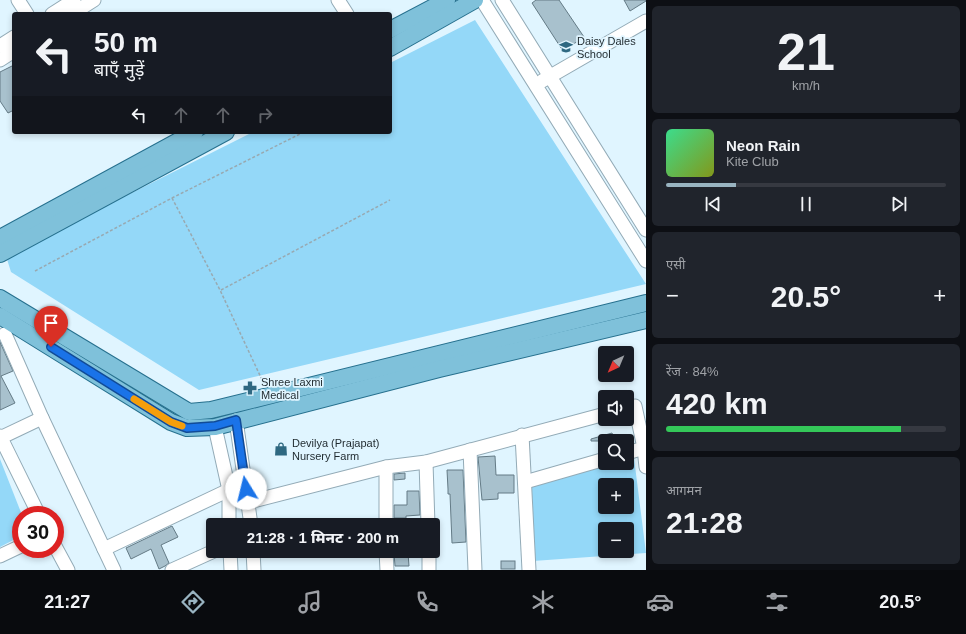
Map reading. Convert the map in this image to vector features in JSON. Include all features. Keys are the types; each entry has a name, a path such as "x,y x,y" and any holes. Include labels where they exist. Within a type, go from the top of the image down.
{"main road":[{"path":"392,29 446,0"},
{"path":"392,47 475,0"},
{"path":"0,238 191,134"},
{"path":"0,254 222,134"},
{"path":"0,298 189,412 211,410 646,303"},
{"path":"4,327 171,422 187,428 215,426 439,369 646,320"}],"street":[{"path":"18,0 26,12"},
{"path":"55,12 74,0"},
{"path":"75,12 94,0"},
{"path":"338,0 346,12"},
{"path":"482,0 646,261"},
{"path":"502,0 646,230"},
{"path":"536,85 645,25"},
{"path":"0,46 12,38"},
{"path":"0,60 12,52"},
{"path":"4,327 42,418 114,570"},
{"path":"636,406 646,467"},
{"path":"248,502 386,467 426,462 598,416"},
{"path":"34,506 0,437 42,418"},
{"path":"236,420 250,518"},
{"path":"215,426 228,490 230,518"},
{"path":"522,435 529,570"},
{"path":"634,451 644,448"},
{"path":"470,450 475,570"},
{"path":"525,482 598,461"},
{"path":"426,462 428,518"},
{"path":"386,467 386,518"},
{"path":"104,549 228,490"},
{"path":"0,556 12,550"},
{"path":"172,570 206,555"},
{"path":"62,558 68,570"},
{"path":"230,558 231,570"},
{"path":"253,558 254,570"},
{"path":"386,558 386,570"},
{"path":"429,558 429,570"}],"path":[{"path":"35,271 172,198 300,134"},
{"path":"172,198 220,290 269,395"},
{"path":"220,290 390,200"}],"shaded area":[{"path":"475,20 646,284 199,390 11,272 6,256 249,134 392,134 392,62"},
{"path":"634,458 646,553 634,554 634,522 598,522 598,556 533,561 532,486 598,468 598,470 634,470"},
{"path":"0,459 18,506 12,506 12,541 0,547"}],"building":[{"path":"536,0 559,0 584,37 563,51 532,3"},
{"path":"624,0 646,0 646,1 630,11"},
{"path":"12,66 12,111 8,113 0,101 0,72"},
{"path":"0,342 13,371 1,376 15,403 0,410"},
{"path":"598,437 598,441 591,441 591,439"},
{"path":"495,456 496,475 514,475 514,493 498,493 498,499 482,500 478,457"},
{"path":"447,470 463,470 466,542 452,543 450,494 448,494"},
{"path":"405,473 405,479 394,480 394,474"},
{"path":"407,491 419,491 420,515 406,516 406,518 394,518 394,505 407,505"},
{"path":"172,526 178,537 161,545 169,563 159,569 151,549 131,559 126,548"},
{"path":"394,558 408,558 409,566 395,566"},
{"path":"501,561 515,561 515,569 501,569"}],"slow traffic":[{"path":"134,399 171,422 182,426"}],"place":[{"name":"Daisy Dales School","path":"566,47"},
{"name":"Shree Laxmi Medical","path":"250,388"},
{"name":"Devilya (Prajapat) Nursery Farm","path":"281,449"}],"route":[{"path":"51,347 171,422 187,428 215,426 236,420 246,489"}]}
